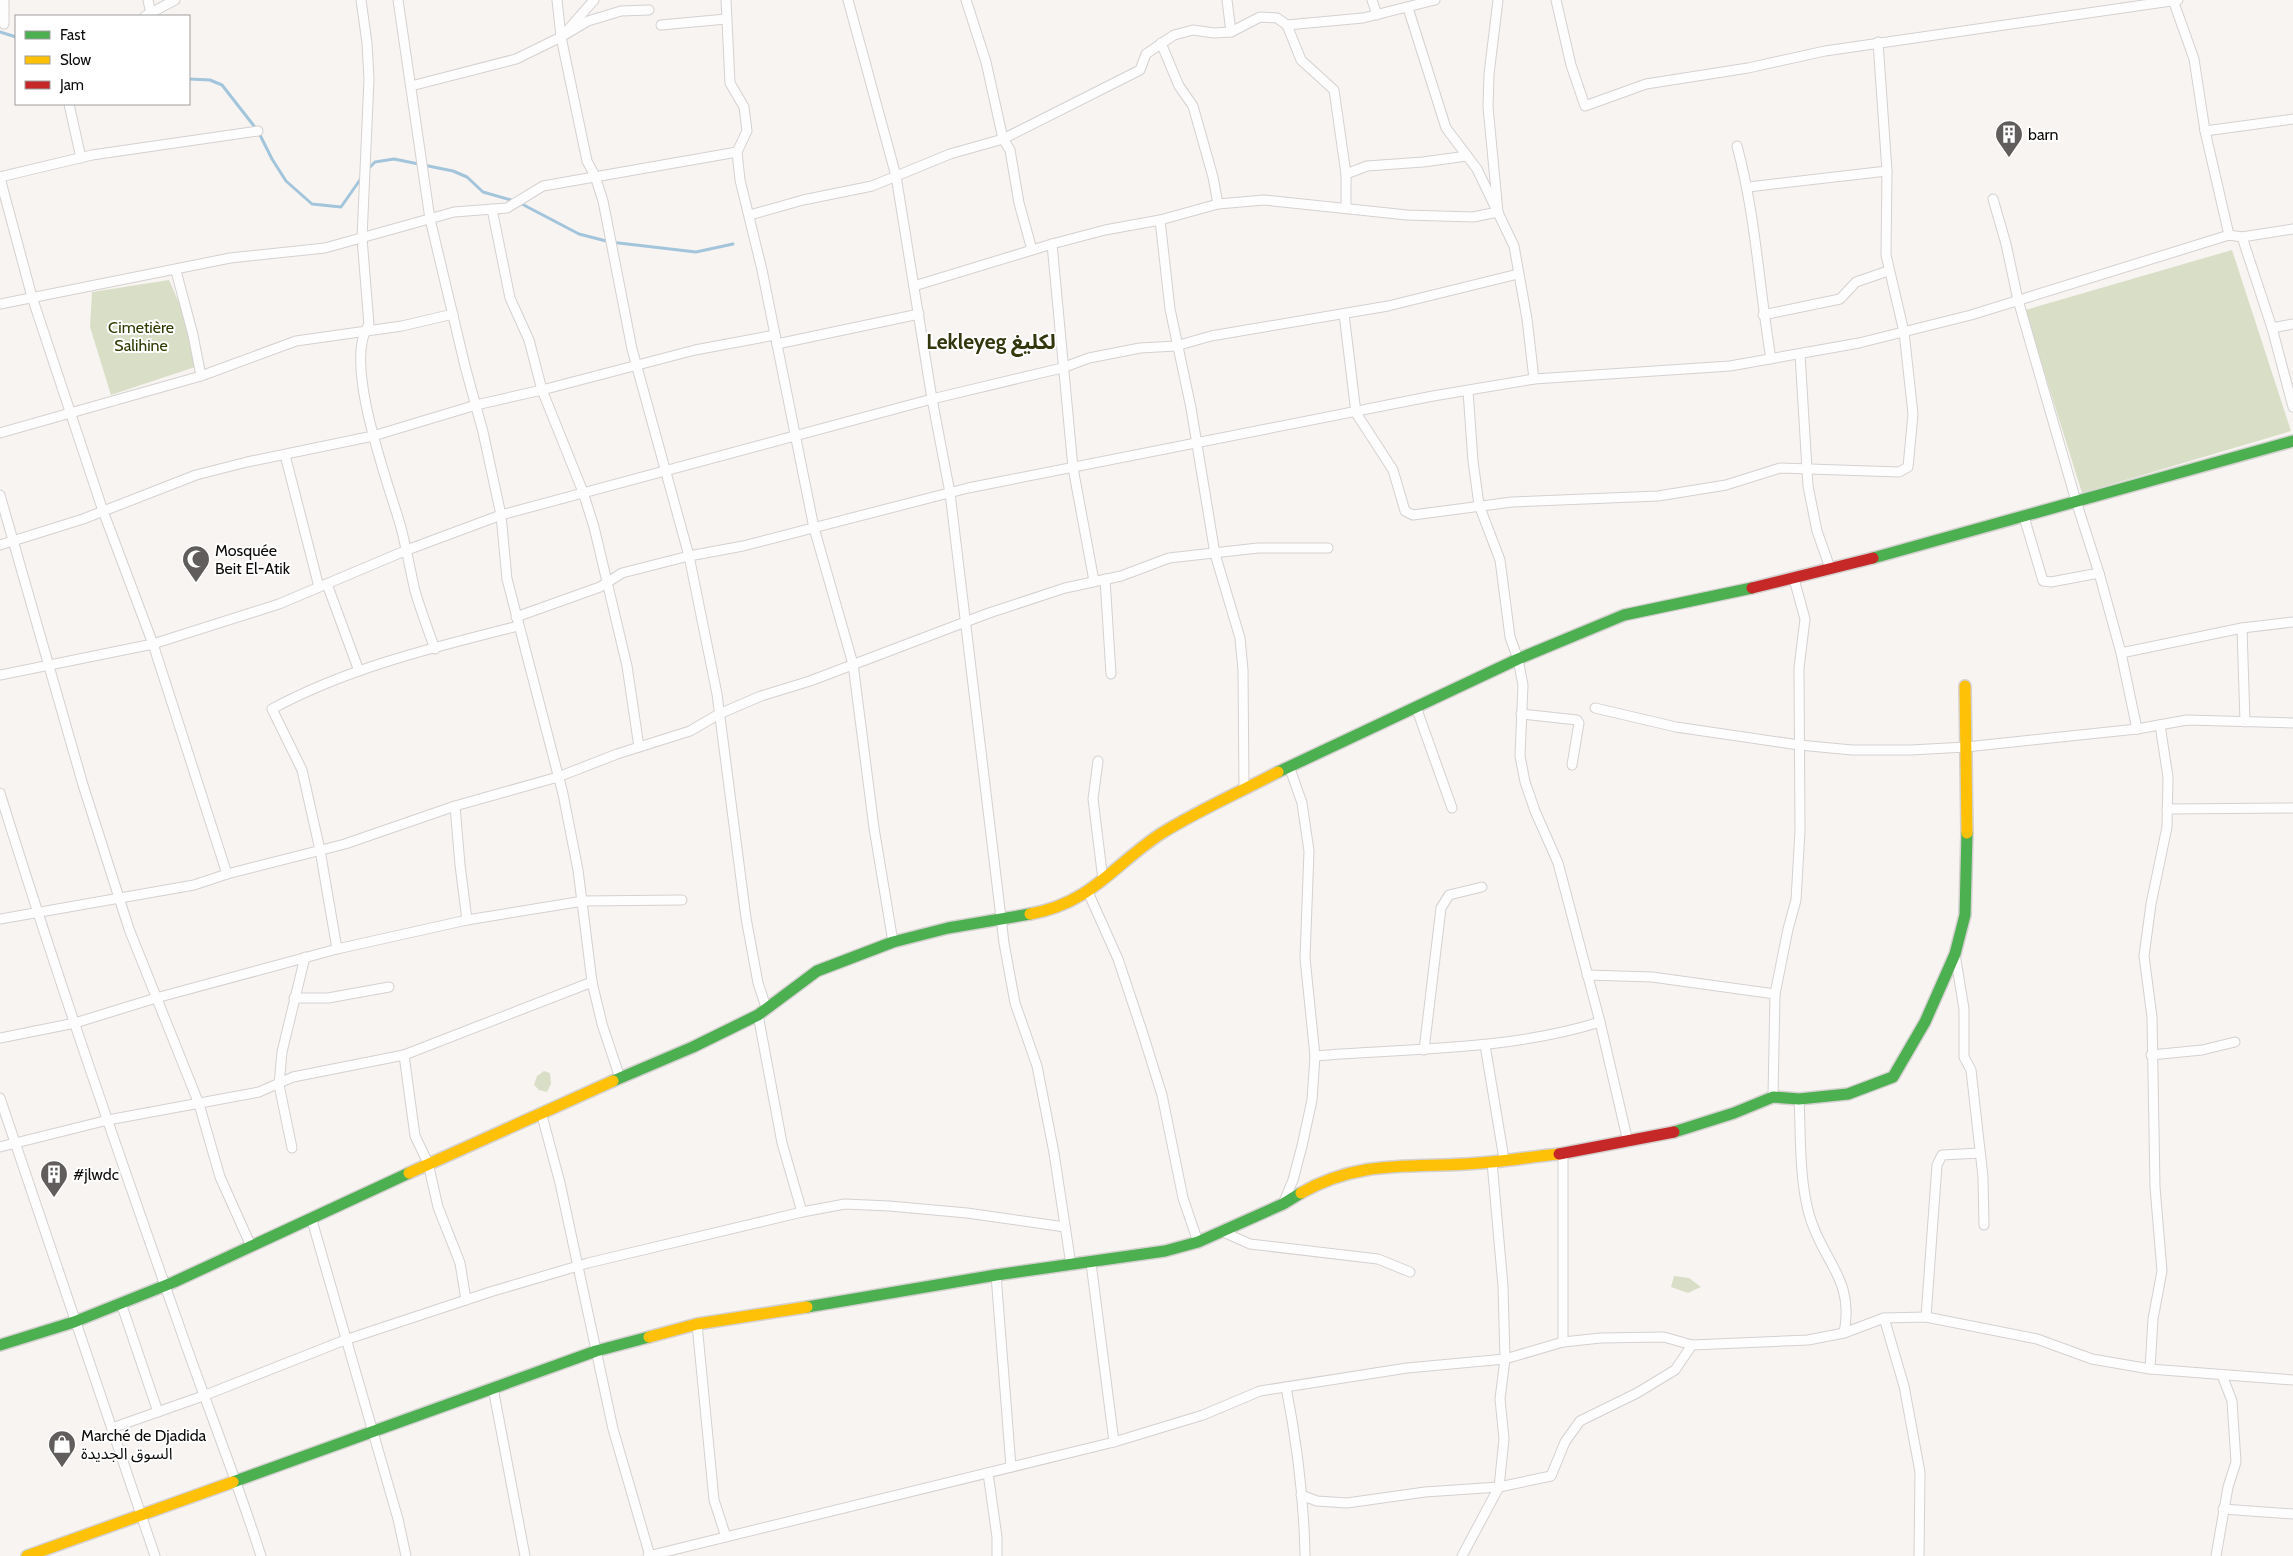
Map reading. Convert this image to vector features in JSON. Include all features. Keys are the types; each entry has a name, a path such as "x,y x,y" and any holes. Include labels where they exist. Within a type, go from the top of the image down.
{"street":[{"path":"4,0 4,24"},
{"path":"148,0 148,15 175,0"},
{"path":"362,0 369,79 362,238 368,325 364,332 361,363 365,402 373,436 407,550 416,592 435,649"},
{"path":"398,0 430,220 501,515 507,579 558,777 583,901 592,982 602,1024 620,1078"},
{"path":"556,0 587,161 595,176 636,364 667,470 689,556 719,714 746,918 782,1143 802,1212"},
{"path":"562,37 594,0"},
{"path":"726,0 730,83 744,107 747,131 738,152 740,180 750,215 814,528 853,664 874,828 893,942"},
{"path":"848,0 896,176 932,399 950,493 996,882 1003,918 1004,944 1015,1003 1037,1066 1071,1265"},
{"path":"966,0 986,62 1003,139 1010,150 1019,202 1032,250"},
{"path":"1227,0 1231,32"},
{"path":"1372,0 1377,15"},
{"path":"1287,25 1315,24 1377,15 1435,0"},
{"path":"1498,0 1489,74 1488,107 1498,212"},
{"path":"1556,0 1571,65 1585,106 1646,84 1748,68 1878,42 2175,0 2194,59 2205,131 2228,235"},
{"path":"1408,8 1446,128 1477,169 1514,246 1527,318 1534,379"},
{"path":"411,86 516,59 562,37 588,21 621,12 649,10"},
{"path":"750,215 803,200 872,186 950,154 1003,139 1140,70 1146,54 1174,35 1193,30 1214,33 1231,32 1260,17 1277,18 1287,25 1300,60 1334,90 1346,174 1346,208"},
{"path":"662,25 726,20"},
{"path":"1344,314 1356,413 1394,470 1405,512 1414,515 1512,502 1658,496 1726,485 1780,468 1899,472 1908,468 1913,414 1904,332 1888,272 1885,236 1887,171 1878,42"},
{"path":"1161,43 1179,86 1192,106 1213,177 1218,204"},
{"path":"69,105 81,158"},
{"path":"2205,131 2293,119"},
{"path":"227,874 154,644 103,512 32,297 0,177 81,158 258,131"},
{"path":"1737,146 1748,187 1763,315 1771,359"},
{"path":"0,304 230,258 325,248 454,212 507,208 543,186 738,152"},
{"path":"1346,174 1367,166 1423,162 1467,156"},
{"path":"1748,187 1887,171"},
{"path":"1993,199 2006,244 2018,300 2076,500 2100,573 2121,653 2137,729"},
{"path":"914,286 1052,244 1105,230 1160,220 1218,204 1264,200 1407,215 1473,217 1498,212"},
{"path":"492,209 510,298 529,340 542,390 582,492 608,582 627,666 638,747"},
{"path":"1160,220 1176,346 1197,442 1215,554 1240,638 1243,670 1244,790"},
{"path":"516,616 600,588 622,573 689,556 743,546 950,493 1197,442 1356,413 1433,396 1534,379 1730,366 1859,343 2018,300 2228,235 2242,237 2293,229"},
{"path":"2242,237 2272,328 2293,407"},
{"path":"1052,244 1072,468 1094,582"},
{"path":"176,270 193,335 201,376"},
{"path":"1763,315 1840,299 1856,282 1888,272"},
{"path":"0,675 154,644 279,604 407,550 501,515 932,399 1062,368 1089,358 1140,348 1176,346 1211,336 1388,306 1518,274"},
{"path":"0,433 201,376 296,341 402,326 453,314"},
{"path":"0,545 103,512 196,475 247,462 373,436 476,405 542,390 636,364 918,314"},
{"path":"2272,328 2293,324"},
{"path":"1800,354 1806,470 1817,530 1830,568"},
{"path":"1468,391 1473,461 1479,505 1500,560 1510,637 1518,659 1523,684 1520,756 1525,782 1535,811 1558,863 1600,1022 1628,1142"},
{"path":"0,1345 74,1322 165,1286 428,1163 693,1047 762,1011 816,971 893,942 948,928 1053,910 1088,892 1162,833 1289,766 1518,659 1624,615 1794,579 2024,517 2076,500 2293,441"},
{"path":"285,455 323,586 360,671"},
{"path":"0,495 48,666 129,929 199,1104 220,1177 250,1246"},
{"path":"2024,517 2043,581 2051,582 2100,573"},
{"path":"0,919 120,900 194,885 227,874 320,850 456,806 558,777 638,747 690,731 719,714 761,696 965,622 1046,594 1105,579 1169,558 1258,548 1328,548"},
{"path":"1105,579 1111,674"},
{"path":"1773,1097 1775,994 1786,937 1796,900 1800,832 1800,668 1806,619 1794,579"},
{"path":"2121,653 2242,628 2293,622"},
{"path":"337,949 320,850 302,770 272,710 292,699 360,671 518,626"},
{"path":"2242,628 2245,722"},
{"path":"27,1556 43,1553 143,1514 596,1352 697,1324 878,1296 996,1275 1165,1251 1198,1242 1283,1204 1314,1186 1350,1172 1385,1166 1492,1162 1504,1159 1563,1154 1683,1130 1734,1113 1773,1097 1799,1100 1848,1094 1894,1078 1925,1022 1955,954 1965,915 1968,785 1965,686"},
{"path":"1416,707 1452,808"},
{"path":"1596,708 1676,727 1799,745 1852,750 1911,750 1966,747 2137,729 2187,720 2293,723"},
{"path":"1521,714 1577,720 1579,723 1572,765"},
{"path":"2150,1369 2153,1319 2162,1271 2156,1187 2152,1017 2144,956 2151,904 2167,827 2168,777 2160,725"},
{"path":"1098,761 1093,799 1102,880"},
{"path":"1283,1204 1293,1180 1312,1100 1314,1056 1305,958 1309,851 1302,803 1289,766"},
{"path":"0,793 75,1024 203,1396 237,1480 261,1556"},
{"path":"456,806 460,865 467,920"},
{"path":"2167,809 2293,808"},
{"path":"1424,1050 1441,908 1449,895 1482,887"},
{"path":"1088,892 1118,959 1142,1031 1162,1095 1183,1198 1198,1242"},
{"path":"0,1038 75,1024 156,998 337,949 467,920 583,901 682,900"},
{"path":"1955,954 1964,1009 1964,1057 1971,1070 1980,1154 1984,1225"},
{"path":"292,1148 279,1085 282,1052 305,958"},
{"path":"1588,975 1652,977 1775,994"},
{"path":"0,1147 108,1120 259,1092 279,1085 293,1077 404,1055 592,982"},
{"path":"294,998 328,998 389,987"},
{"path":"1314,1056 1485,1045 1569,1032 1600,1022"},
{"path":"2152,1055 2202,1050 2235,1042"},
{"path":"1485,1045 1504,1159"},
{"path":"404,1055 415,1136 428,1163 438,1207 460,1263 466,1300"},
{"path":"0,1098 74,1322 143,1514 155,1556"},
{"path":"1799,1100 1802,1179 1809,1216 1843,1284 1848,1314 1844,1333"},
{"path":"541,1112 578,1266 613,1429 649,1556 1114,1442 1203,1415 1260,1391 1407,1368 1505,1359 1564,1342 1601,1338 1664,1337 1692,1345 1808,1340 1844,1333 1884,1318 1926,1316 2037,1339 2092,1359 2150,1369 2293,1380"},
{"path":"1563,1154 1564,1342"},
{"path":"1926,1316 1937,1165 1942,1155 1980,1154"},
{"path":"1462,1556 1499,1487 1504,1439 1500,1399 1505,1359 1503,1286 1492,1162"},
{"path":"112,1428 203,1396 346,1340 466,1300 578,1266 802,1212 845,1204 967,1213 1065,1227"},
{"path":"311,1217 398,1519 406,1556"},
{"path":"1221,1231 1250,1244 1378,1259 1410,1272"},
{"path":"1091,1263 1114,1442"},
{"path":"996,1275 1011,1467"},
{"path":"121,1303 158,1412"},
{"path":"1884,1318 1904,1386 1920,1472 1919,1556"},
{"path":"697,1324 714,1500 726,1537"},
{"path":"1301,1495 1317,1502 1347,1503 1425,1492 1499,1487 1551,1476 1565,1442 1580,1421 1637,1393 1675,1370 1692,1345"},
{"path":"2216,1556 2223,1509 2236,1462 2232,1402 2222,1375"},
{"path":"1286,1387 1295,1436 1305,1556"},
{"path":"493,1388 525,1556"},
{"path":"988,1473 997,1537 997,1556"},
{"path":"2223,1509 2293,1514"}],"green space":[{"path":"2232,250 2291,431 2082,493 2025,310"},
{"name":"Cimetière Salihine","path":"169,280 183,312 195,367 111,395 90,327 92,292"},
{"path":"544,1071 550,1073 551,1084 547,1092 539,1090 534,1085 537,1076"},
{"path":"1674,1276 1689,1278 1701,1287 1688,1293 1671,1287"}],"waterway":[{"path":"0,32 15,37"},
{"path":"190,79 210,80 222,85 258,131 286,181 312,204 341,207 362,177"},
{"path":"367,170 375,162 394,159 453,171 467,177 483,192 518,202 579,234 610,242 696,252 733,244"}],"traffic: fast":[{"path":"1873,558 2293,441"},
{"path":"1278,772 1518,659 1624,615 1752,588"},
{"path":"1674,1132 1734,1113 1773,1097 1799,1099 1848,1094 1893,1077 1925,1022 1955,954 1965,915 1967,833"},
{"path":"613,1081 693,1047 758,1015 817,971 893,942 948,928 1030,914"},
{"path":"0,1345 74,1322 174,1282 409,1173"},
{"path":"807,1307 996,1275 1165,1251 1198,1242 1283,1204 1301,1193"},
{"path":"233,1482 596,1351 649,1337"}],"traffic: slow":[{"path":"1965,686 1967,833"},
{"path":"1030,914 1052,909 1086,892 1162,833 1278,772"},
{"path":"409,1173 613,1081"},
{"path":"1301,1193 1325,1181 1371,1169 1466,1164 1559,1154"},
{"path":"649,1337 697,1324 807,1307"},
{"path":"27,1556 233,1482"}],"traffic: jam":[{"path":"1752,588 1873,558"},
{"path":"1559,1154 1674,1132"}],"place":[{"name":"barn","path":"2009,158"},
{"name":"Mosquée Beit El-Atik","path":"196,583"},
{"name":"#jlwdc","path":"54,1198"},
{"name":"Marché de Djadida السوق الجديدة","path":"62,1468"}],"district":[{"name":"Lekleyeg لكليغ","path":"991,342"}]}
